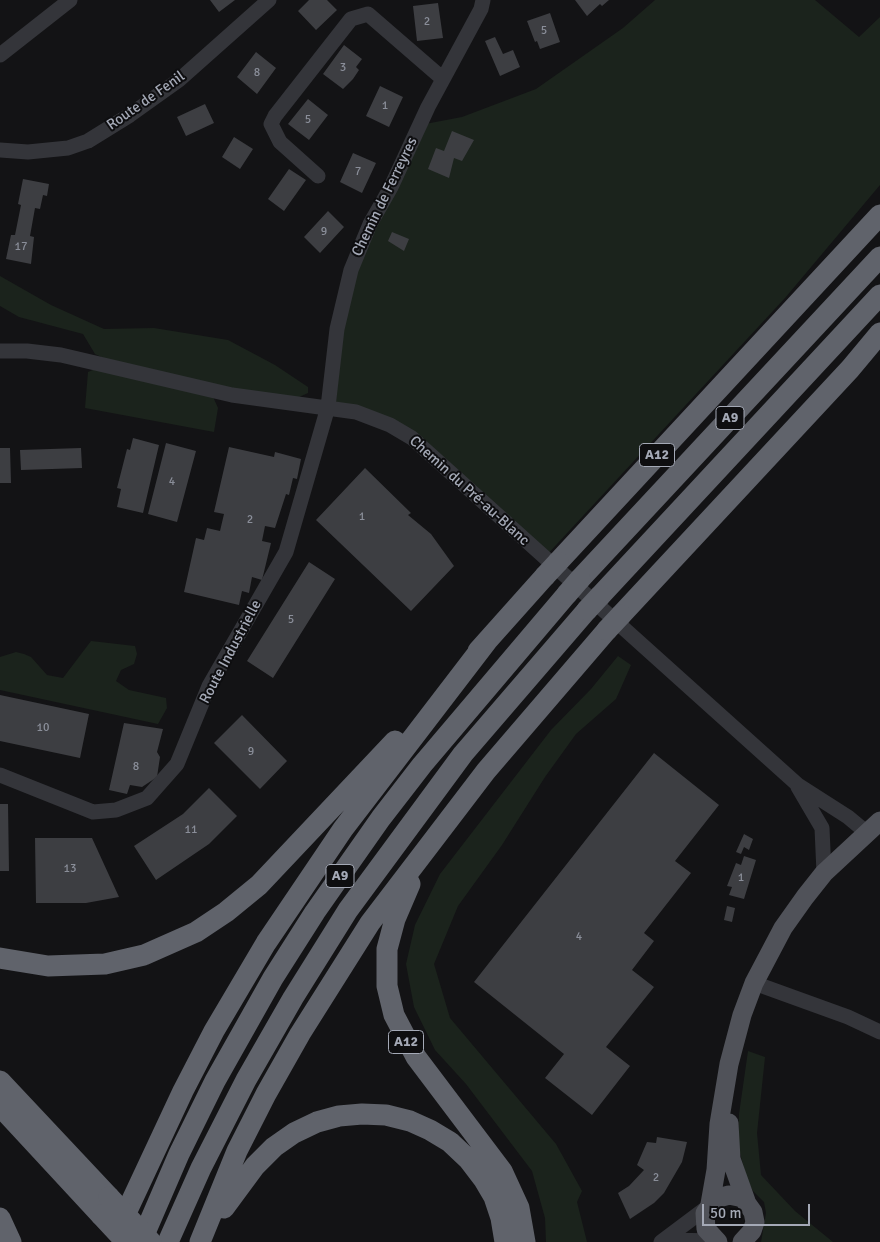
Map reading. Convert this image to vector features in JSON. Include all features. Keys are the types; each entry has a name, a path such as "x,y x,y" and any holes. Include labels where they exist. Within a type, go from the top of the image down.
{"highway":[{"path":"830,269 880,204"},
{"name":"A12","path":"0,958 48,966 105,964 162,949 212,922 243,900 270,874 487,641 880,215"},
{"name":"A9","path":"141,1242 179,1154 215,1081 273,978 315,912 381,818 433,751 573,586 880,257"},
{"name":"A9","path":"168,1242 201,1168 246,1080 292,998 348,910 458,760 594,603 880,295"},
{"path":"201,1242 237,1151 300,1034 370,923 512,739 614,622 850,369 880,333"},
{"path":"850,369 880,345"},
{"path":"113,1242 152,1154 214,1030 266,943 353,816 487,641"},
{"name":"A12","path":"446,823 410,884 395,919 386,958 388,996 398,1024 412,1051 502,1171 519,1208 525,1242"},
{"path":"0,1081 105,1206 126,1242"},
{"path":"0,1106 105,1206 151,1242"},
{"path":"201,1242 245,1177 274,1147 294,1133 316,1122 339,1116 362,1114 386,1115 410,1121 441,1136 460,1151 476,1168 494,1197 501,1218 505,1242"},
{"path":"0,1218 11,1242"}],"main road":[{"path":"717,1242 710,1236 705,1225 705,1217 716,1170 719,1124 729,1064 742,1015 754,983 783,928 824,873 873,827"},
{"path":"729,1064 731,1159 746,1201 752,1208 754,1217 748,1238"},
{"path":"709,1205 718,1197 729,1195 746,1201"}],"street":[{"path":"0,55 70,0"},
{"name":"Route de Fenil","path":"0,150 28,152 68,148 88,140 130,115 179,80 269,0"},
{"name":"Chemin de Ferreyres","path":"328,407 337,329 351,270 370,224 443,79 481,10 483,0"},
{"path":"318,176 280,142 271,124 275,116 351,19 368,14 443,79"},
{"name":"Chemin du Pré-au-Blanc","path":"0,352 27,350 60,355 232,395 356,412 390,425 412,438 798,785 848,817 873,827"},
{"name":"Route Industrielle","path":"0,775 93,812 116,810 147,798 178,764 210,686 286,552 328,407"},
{"name":"Chemin du Pré-au-Blanc","path":"798,785 822,828 824,873"},
{"path":"754,983 848,1017 880,1032"},
{"path":"663,1241 709,1205"},
{"path":"663,1241 717,1242"}],"shaded area":[{"path":"655,0 815,0 859,37 880,17 880,185 785,298 544,558 412,438 328,407 341,309 420,125 462,117 536,89 623,28"},
{"path":"0,276 51,305 104,329 154,328 228,340 275,365 308,387 308,393 288,402 210,390 218,408 214,432 85,408 88,372 104,365 128,370 95,354 83,334 19,317 0,306"},
{"path":"91,641 135,646 137,654 134,664 121,670 116,681 129,690 166,698 167,708 158,724 0,690 0,657 16,652 24,654 31,657 47,675 63,678"},
{"path":"618,656 631,665 616,699 576,734 545,777 502,845 458,906 434,964 450,1018 556,1144 582,1191 577,1202 587,1242 546,1242 545,1218 532,1171 466,1084 435,1050 414,1007 406,964 415,925 440,874 551,730 591,689"},
{"path":"748,1051 765,1057 757,1133 761,1175 795,1211 833,1242 761,1242 766,1213 764,1202 753,1191 747,1179 738,1146 739,1114"}],"building":[{"path":"210,0 235,0 219,12"},
{"path":"309,0 327,0 337,10 316,30 298,11"},
{"path":"575,0 609,0 602,6 600,4 587,16"},
{"path":"438,3 443,38 417,41 413,6"},
{"path":"550,13 560,42 540,49 537,41 535,42 527,21"},
{"path":"495,37 503,54 513,50 520,67 500,76 485,41"},
{"path":"344,45 362,59 356,67 359,70 343,89 323,74"},
{"path":"256,52 276,68 257,94 237,77"},
{"path":"380,86 403,97 389,127 366,116"},
{"path":"308,99 328,115 309,140 288,124"},
{"path":"205,104 214,123 186,136 177,117"},
{"path":"452,131 474,140 462,161 454,158 449,178 428,169 436,148 444,151"},
{"path":"234,137 253,149 240,169 222,157"},
{"path":"353,153 376,163 362,193 340,182"},
{"path":"289,169 306,180 284,211 268,199"},
{"path":"23,179 49,184 47,196 43,195 40,209 35,208 30,236 34,237 31,264 6,259 11,235 15,235 21,205 18,204"},
{"path":"328,211 344,227 320,253 304,237"},
{"path":"392,232 409,239 404,251 388,241"},
{"path":"133,438 159,445 143,513 117,507 121,489 117,488 127,449 130,450"},
{"path":"166,443 196,451 177,522 148,514"},
{"path":"229,447 274,457 275,452 301,459 297,479 293,478 289,495 286,494 275,528 265,526 262,541 271,543 262,580 252,577 249,593 242,591 239,605 184,592 196,538 204,540 207,528 220,531 224,514 214,512"},
{"path":"0,448 10,448 11,483 0,483"},
{"path":"81,448 82,468 21,470 20,450"},
{"path":"365,468 411,513 408,515 431,534 454,566 411,611 316,520"},
{"path":"309,562 335,579 273,678 247,661"},
{"path":"0,695 89,714 80,758 0,741"},
{"path":"242,715 287,761 260,789 214,743"},
{"path":"124,723 163,729 157,752 160,757 157,777 142,787 130,785 127,794 109,790"},
{"path":"654,753 719,805 675,861 691,873 644,933 654,941 632,970 654,987 606,1047 630,1066 592,1115 545,1078 564,1054 474,982"},
{"path":"209,788 237,816 209,844 156,880 134,846 183,814"},
{"path":"0,804 8,804 9,871 0,871"},
{"path":"744,834 753,839 749,850 744,847 741,854 736,852"},
{"path":"35,838 92,838 119,897 86,903 36,903"},
{"path":"744,856 756,860 744,899 729,895 732,887 727,886 736,863 741,865"},
{"path":"727,906 735,908 732,922 724,920"},
{"path":"657,1137 687,1142 682,1162 664,1193 654,1203 630,1219 618,1193 629,1186 644,1170 637,1165 647,1142 656,1143"}]}
